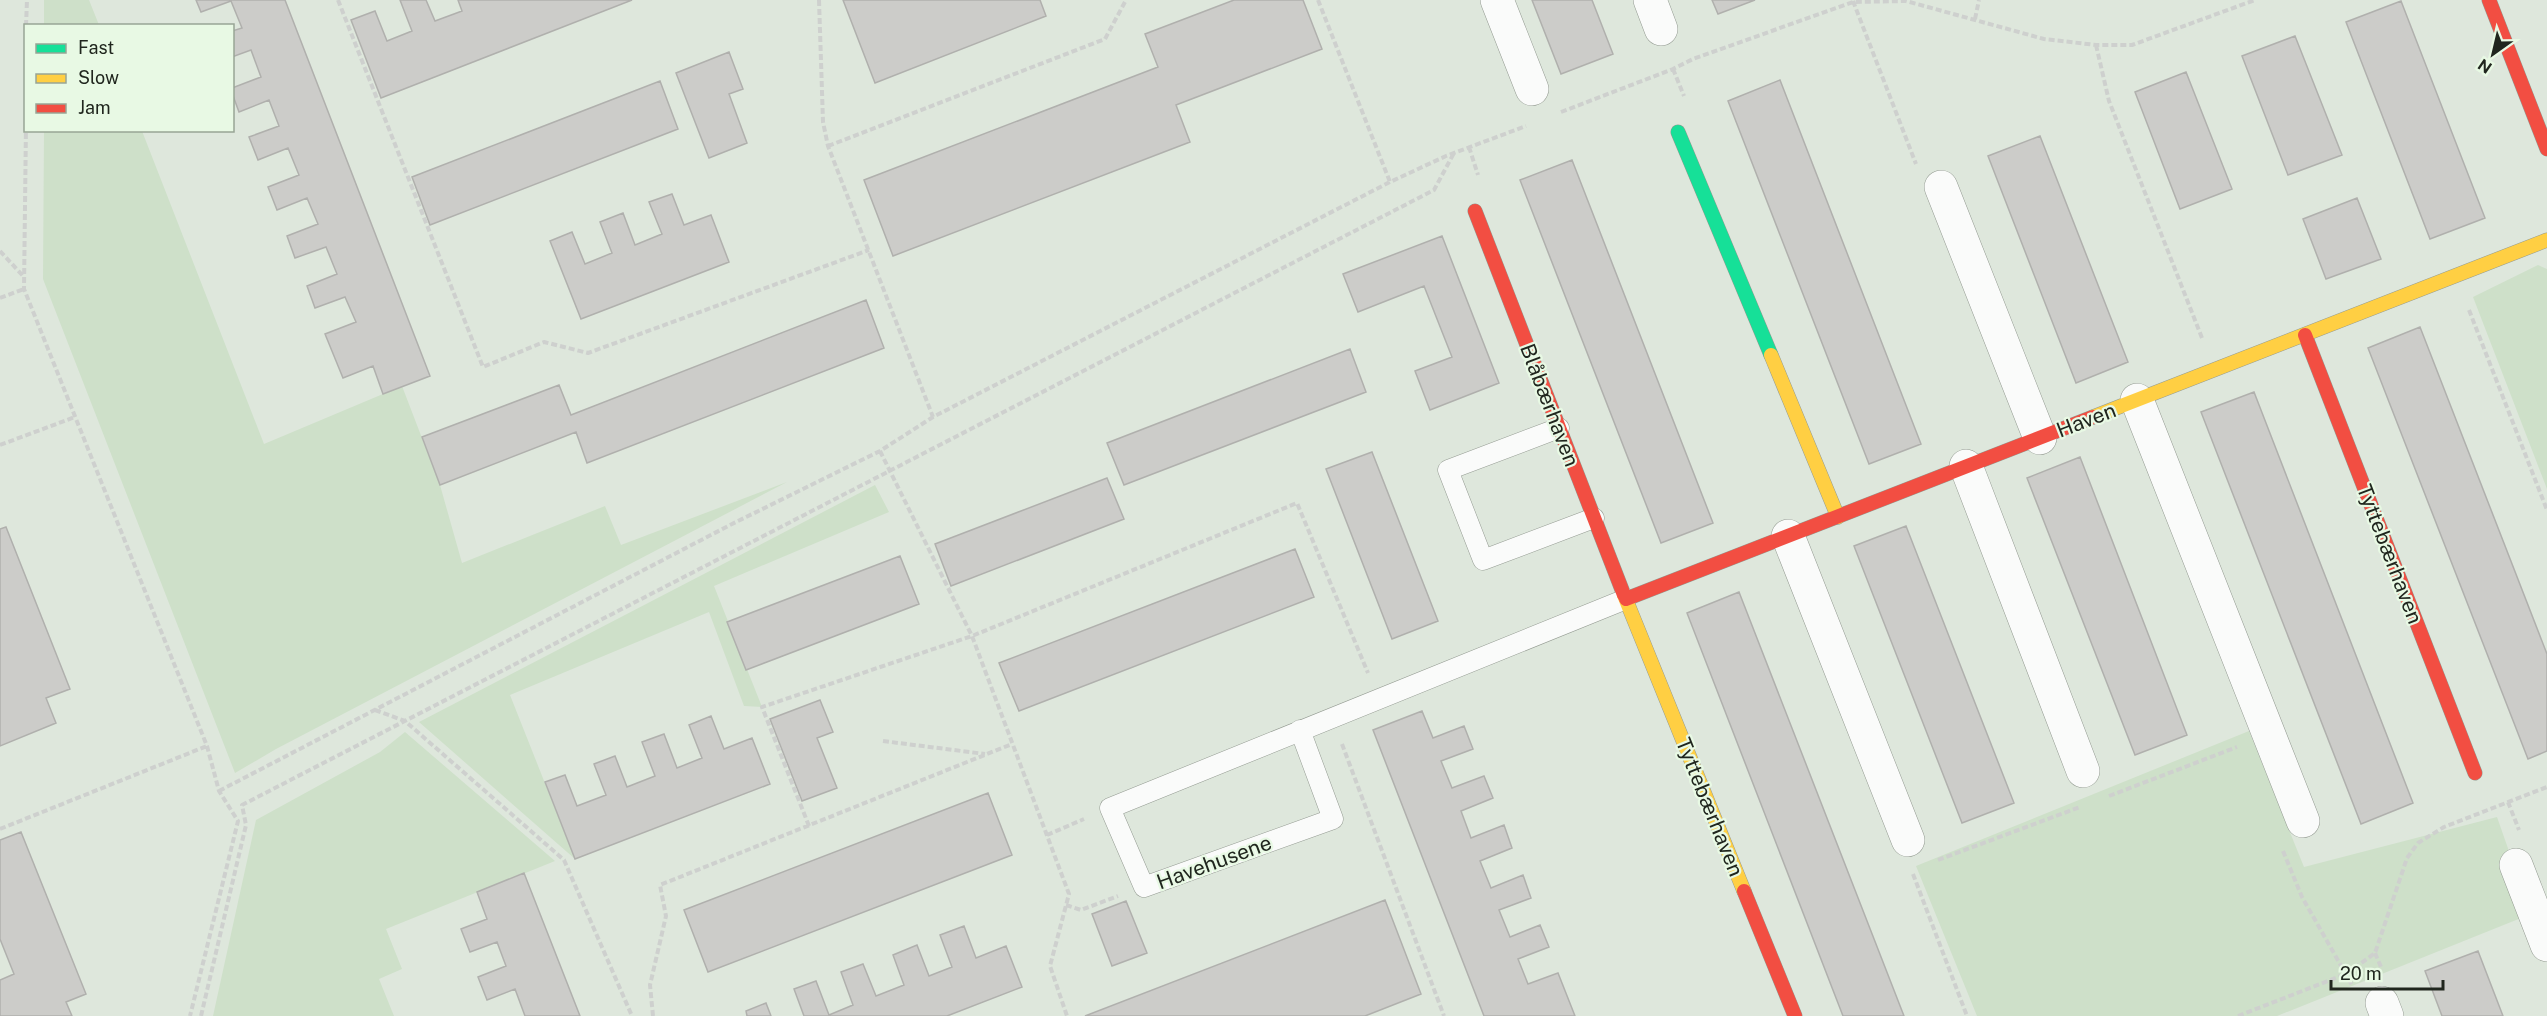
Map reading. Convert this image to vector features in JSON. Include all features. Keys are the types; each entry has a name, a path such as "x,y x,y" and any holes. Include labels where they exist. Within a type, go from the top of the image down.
{"street":[{"path":"1497,0 1532,88"},
{"path":"2489,0 2547,149"},
{"path":"1678,132 1838,517"},
{"path":"1941,187 2040,438"},
{"name":"Blåbærhaven","path":"1475,211 1626,599"},
{"name":"Haven","path":"1626,599 2547,240"},
{"name":"Tyttebærhaven","path":"2305,335 2475,772"},
{"path":"2137,400 2291,832"},
{"path":"1966,466 2083,771"},
{"path":"1788,536 1914,854"},
{"name":"Tyttebærhaven","path":"1626,599 1795,1016"},
{"path":"2516,865 2547,945"}],"lane":[{"path":"1559,428 1448,470 1483,560 1594,518"},
{"path":"1110,808 1626,599"},
{"name":"Havehusene","path":"1110,808 1144,887 1333,819 1300,730"}],"path":[{"path":"26,24 27,0"},
{"path":"338,0 483,367 544,342 588,354 869,250"},
{"path":"819,0 823,122 828,146 933,417"},
{"path":"828,146 1105,39 1126,0"},
{"path":"1318,0 1390,182"},
{"path":"1975,19 1979,0"},
{"path":"1551,116 1673,69 1693,59 1853,1 1906,2 2044,39 2096,45 2132,45 2255,0"},
{"path":"1853,1 1917,168 1941,187"},
{"path":"2096,45 2109,101 2215,370"},
{"path":"219,791 732,524 880,452 933,417 1390,182 1455,152 1531,124"},
{"path":"26,132 24,289 207,746 219,791 237,821 190,1016"},
{"path":"201,1016 246,825 242,805 1434,190 1455,152"},
{"path":"0,251 24,278"},
{"path":"2456,276 2547,510"},
{"path":"0,298 24,289"},
{"path":"0,445 75,417"},
{"path":"880,452 972,636 1069,894 1050,966 1067,1016"},
{"path":"809,826 762,707 972,636 1297,503 1379,699"},
{"path":"375,710 405,721 564,860 632,1016"},
{"path":"1332,718 1444,1016"},
{"path":"883,741 986,754"},
{"path":"653,1016 650,985 666,916 660,885 1012,744"},
{"path":"0,829 207,746"},
{"path":"2103,799 2239,746 2243,757"},
{"path":"2238,1016 2346,974 2375,953 2407,858 2418,843 2444,827 2547,787"},
{"path":"1935,861 2081,807"},
{"path":"1047,835 1110,808"},
{"path":"2291,832 2302,897 2360,999 2384,1009"},
{"path":"1914,854 1912,870 1967,1016"},
{"path":"1066,905 1081,910 1144,887"}],"green space":[{"path":"44,0 89,0 99,24 44,24"},
{"path":"44,132 142,132 264,444 402,386 440,485 462,563 605,506 621,545 787,482 276,749 235,773 43,279"},
{"path":"2538,265 2547,269 2547,489 2473,297"},
{"path":"875,485 889,512 714,586 762,707 744,706 709,612 510,695 575,859 419,722"},
{"path":"2249,731 2304,867 2497,817 2531,914 2277,1016 1977,1016 1916,866"},
{"path":"405,732 555,861 386,929 402,969 379,979 394,1016 213,1016 256,820 380,752"}],"building":[{"path":"196,0 285,0 430,376 383,394 373,366 343,378 325,334 356,322 345,297 315,308 307,286 337,274 326,247 295,258 287,236 318,224 307,198 277,210 268,187 299,175 288,148 258,160 249,137 279,126 269,100 239,112 234,98 234,87 261,77 251,50 234,56 234,30 242,28 231,1 201,12"},
{"path":"400,0 426,0 435,21 462,11 458,0 632,0 381,98 351,20 375,11 387,41 412,31"},
{"path":"843,0 1040,0 1046,16 875,83"},
{"path":"1234,0 1303,0 1322,49 1176,105 1190,142 893,256 864,180 1158,67 1145,34"},
{"path":"1532,0 1592,0 1613,54 1561,74"},
{"path":"1712,0 1755,0 1718,14"},
{"path":"2401,1 2485,218 2430,239 2346,22"},
{"path":"2295,36 2342,155 2288,175 2242,56"},
{"path":"729,52 743,89 729,94 747,143 709,158 676,73"},
{"path":"2186,72 2232,189 2180,209 2135,92"},
{"path":"1780,80 1921,444 1869,464 1728,101"},
{"path":"660,81 678,129 430,225 412,177"},
{"path":"2040,136 2128,362 2076,383 1988,156"},
{"path":"1572,160 1713,523 1661,543 1520,180"},
{"path":"672,194 684,225 711,215 729,262 581,319 550,241 572,232 585,264 612,253 600,222 623,213 635,245 662,234 649,202"},
{"path":"2357,198 2381,259 2326,279 2303,219"},
{"path":"1442,236 1499,383 1430,410 1415,371 1452,357 1424,286 1358,312 1343,274"},
{"path":"866,300 884,348 587,463 576,432 440,485 422,437 559,385 571,415"},
{"path":"2420,327 2547,654 2547,751 2528,759 2368,348"},
{"path":"1350,349 1366,392 1124,485 1107,443"},
{"path":"2254,392 2413,803 2361,824 2201,412"},
{"path":"1372,452 1438,621 1392,639 1326,469"},
{"path":"2080,457 2187,735 2135,755 2027,478"},
{"path":"1107,478 1124,519 951,586 935,544"},
{"path":"1906,526 2014,803 1962,823 1854,546"},
{"path":"6,527 70,689 46,698 56,723 0,746 0,529"},
{"path":"1295,549 1314,597 1019,711 999,663"},
{"path":"900,556 919,604 746,670 727,622"},
{"path":"1739,592 1904,1016 1843,1016 1687,613"},
{"path":"820,700 833,732 817,738 837,788 802,801 770,719"},
{"path":"1422,711 1433,738 1464,726 1473,749 1441,761 1452,788 1484,776 1493,798 1461,811 1471,838 1504,825 1512,848 1480,861 1491,888 1523,875 1531,898 1499,910 1510,937 1540,925 1549,947 1518,959 1528,984 1558,973 1575,1016 1484,1016 1373,730"},
{"path":"711,716 724,749 752,738 770,784 575,859 545,782 565,775 577,806 606,795 594,764 615,756 627,787 655,776 642,742 664,734 677,768 702,758 689,725"},
{"path":"988,793 1012,855 708,972 684,910"},
{"path":"21,832 86,994 66,1002 72,1016 0,1016 0,980 14,974 0,939 0,840"},
{"path":"524,873 580,1016 525,1016 515,989 487,1000 478,977 506,966 497,942 470,952 461,929 487,919 477,892"},
{"path":"1385,900 1421,994 1365,1016 1085,1016"},
{"path":"1126,901 1147,953 1112,966 1092,914"},
{"path":"964,926 976,958 1006,946 1022,987 947,1016 804,1016 794,989 816,981 829,1015 853,1005 841,972 863,964 876,996 904,985 893,955 917,945 929,976 952,967 940,935"},
{"path":"2478,951 2503,1016 2442,1016 2425,971"},
{"path":"766,1003 771,1016 747,1016 746,1011"}],"traffic: fast":[{"path":"1678,132 1771,355"}],"traffic: slow":[{"path":"2093,417 2547,240"},
{"path":"1771,355 1838,517"},
{"path":"1624,595 1744,891"}],"traffic: jam":[{"path":"2489,0 2547,149"},
{"path":"1475,211 1624,595"},
{"path":"2305,335 2475,773"},
{"path":"1626,599 2093,417"},
{"path":"1744,891 1795,1016"}]}
